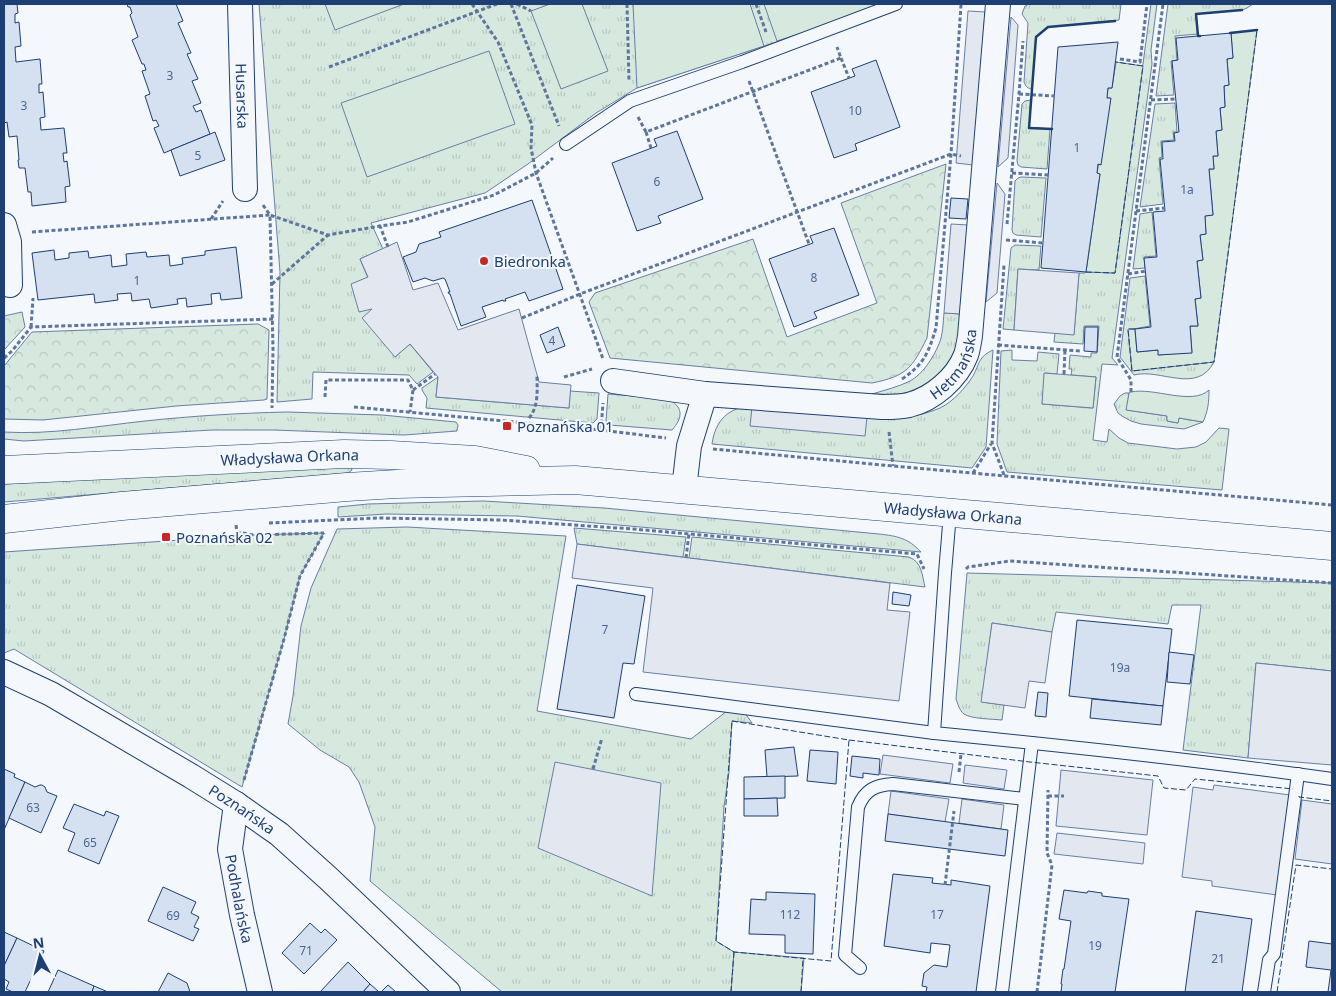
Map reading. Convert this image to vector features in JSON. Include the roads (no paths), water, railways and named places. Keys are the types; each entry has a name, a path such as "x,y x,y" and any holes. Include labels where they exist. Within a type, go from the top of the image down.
{"street":[{"name":"Husarska","path":"240,4 245,189"},
{"name":"Hetmańska","path":"605,377 705,394 882,407 908,405 935,393 956,372 966,356 970,336 998,4"},
{"path":"10,285 10,242 14,229"},
{"path":"684,489 689,446 705,394"},
{"name":"Władysława Orkana","path":"4,470 289,456 391,454 475,460 575,480"},
{"name":"Władysława Orkana","path":"4,519 122,506 348,486 575,480 1332,546"},
{"name":"Poznańska","path":"4,672 50,694 191,776 239,795 448,992"},
{"name":"Podhalańska","path":"239,795 230,849 242,916 260,992"}],"lane":[{"path":"566,144 630,101 742,62 896,4"},
{"path":"934,733 950,513"},
{"path":"636,694 870,719 934,733 1177,759 1332,780"},
{"path":"1002,992 1032,742"},
{"path":"1264,992 1269,960 1274,954 1298,774"},
{"path":"860,968 845,955 858,807 862,797 870,790 882,785 893,784 1025,799"}],"place":[{"name":"Biedronka","path":"484,261"},
{"name":"Poznańska 01","path":"507,426"},
{"name":"Poznańska 02","path":"166,537"}]}
